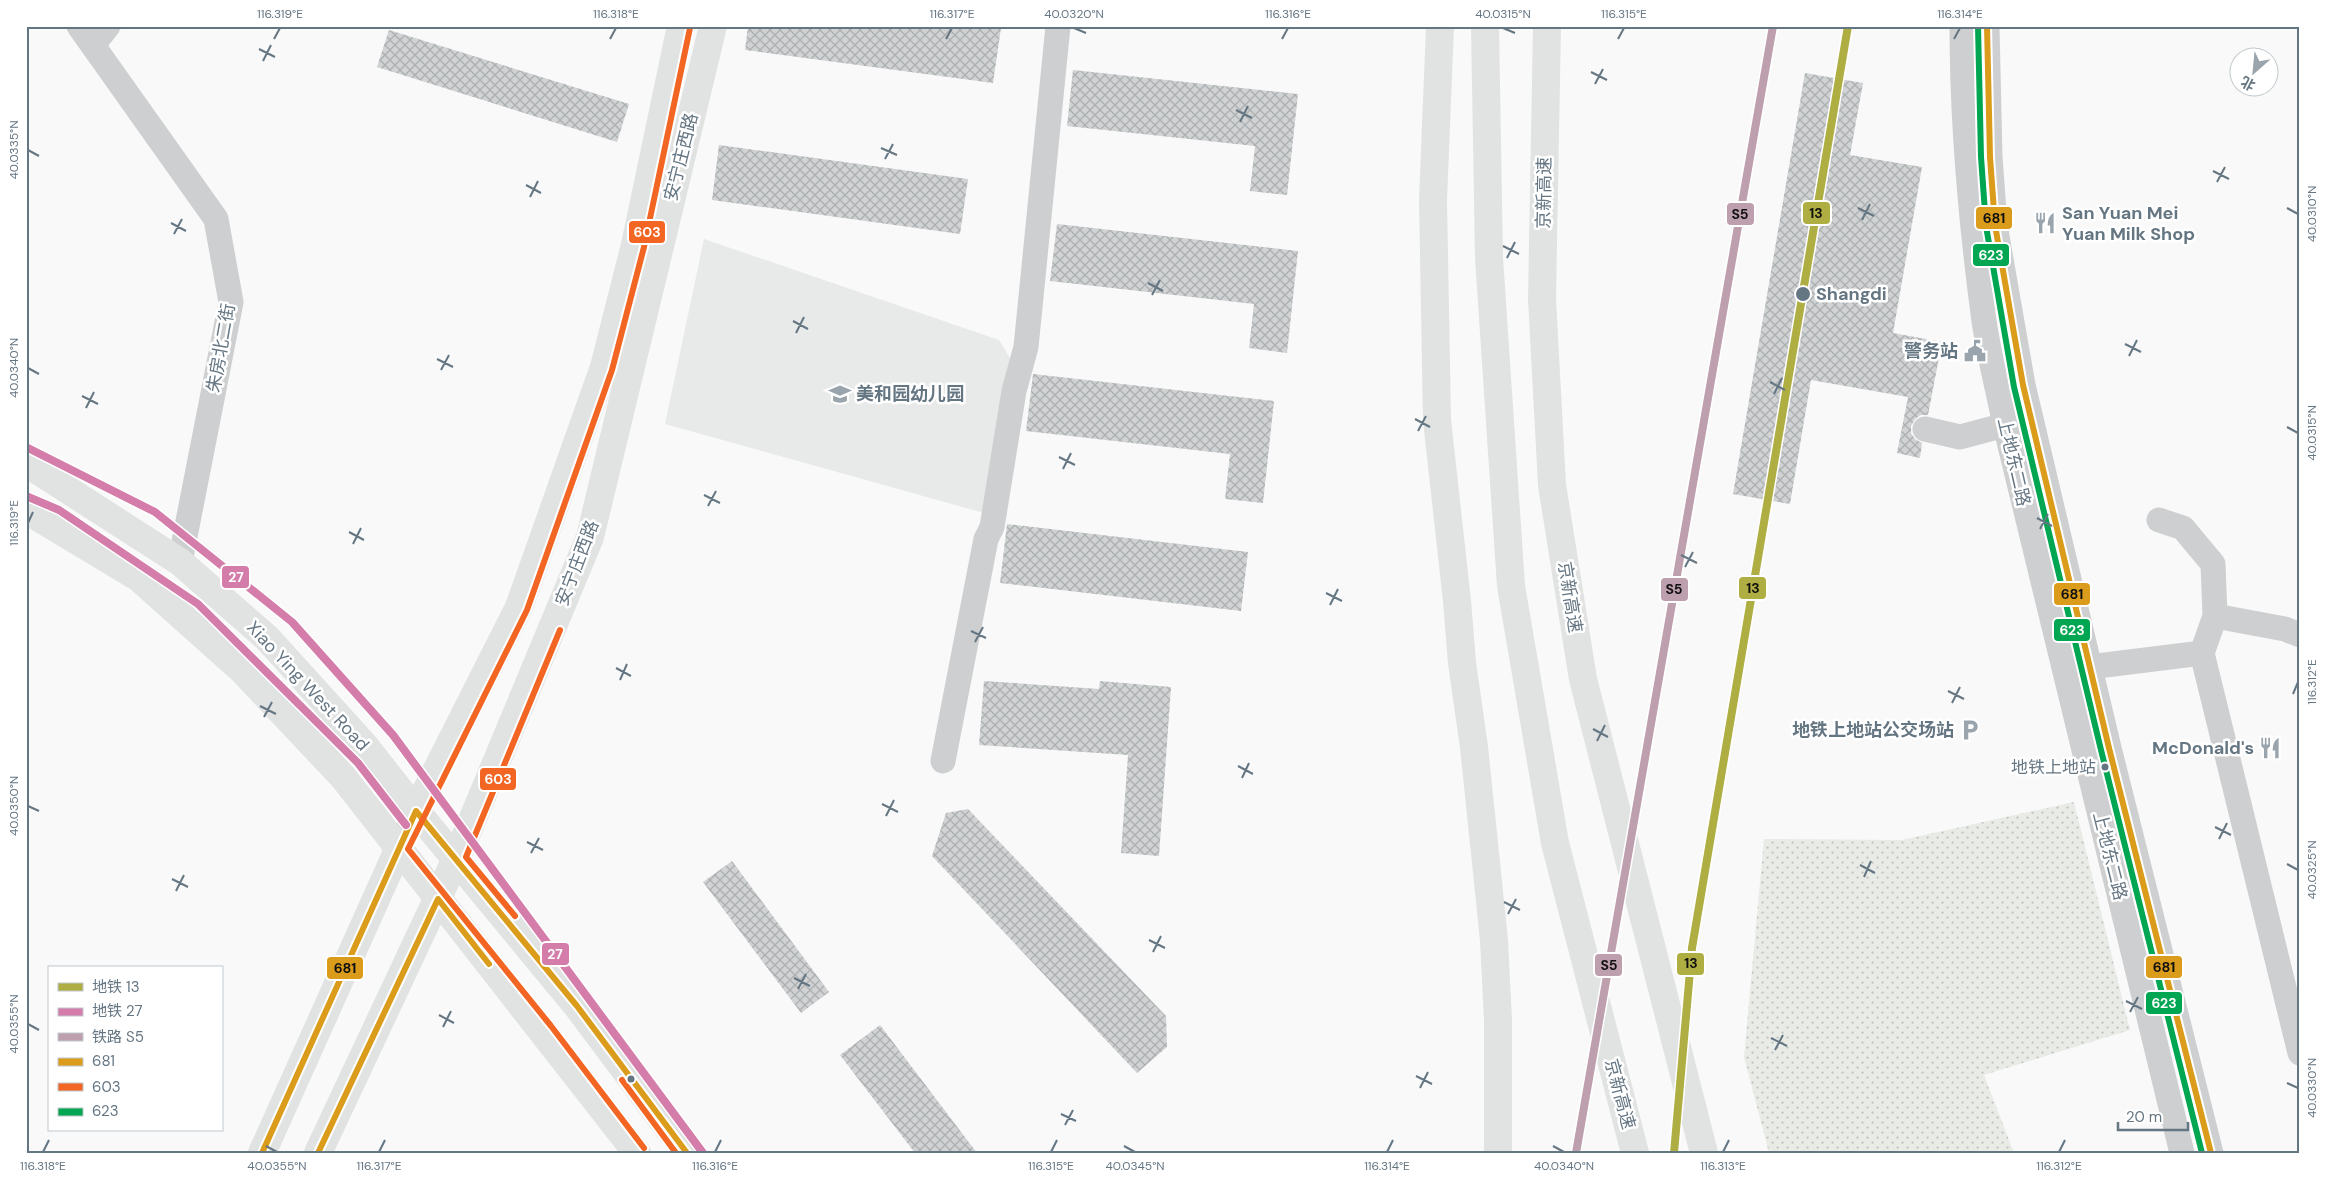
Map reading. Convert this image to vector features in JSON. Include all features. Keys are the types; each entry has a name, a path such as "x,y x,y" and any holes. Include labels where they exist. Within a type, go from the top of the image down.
{"main road":[{"path":"416,811 519,607 604,366 635,245 681,26"},
{"name":"安宁庄西路","path":"318,1153 456,860 590,537 713,26"},
{"path":"1440,26 1433,200 1437,420 1462,663 1474,747 1494,940 1499,1096 1498,1153"},
{"name":"京新高速","path":"1485,26 1489,258 1511,586 1555,843 1635,1153"},
{"name":"京新高速","path":"1547,26 1542,299 1552,485 1583,678 1704,1153"},
{"name":"Xiao Ying West Road","path":"26,463 180,562 266,638 365,746 456,860 578,1006 687,1153"},
{"name":"Xiao Ying West Road","path":"26,510 139,578 242,670 343,778 637,1153"},
{"path":"262,1153 398,850"}],"street":[{"path":"86,36 108,26"},
{"path":"943,761 986,539 992,527 1014,391 1026,347 1058,26"},
{"name":"上地东二路","path":"1962,26 1962,82 1976,246 1985,322 2005,425 2182,1153"},
{"path":"1987,26 1990,157 1995,225 2023,385 2089,667 2211,1153"},
{"name":"朱房北二街","path":"86,36 216,219 232,302 180,562"},
{"path":"1925,429 1960,437 2005,425"},
{"path":"2160,520 2183,528 2213,564 2215,616 2202,653 2300,1052"},
{"path":"2215,616 2285,629 2300,636"},
{"path":"2089,667 2202,653"},
{"path":"398,850 416,811"}],"shaded area":[{"name":"美和园幼儿园","path":"704,239 999,340 1014,365 984,513 665,424"},
{"path":"2074,802 2130,1030 1984,1075 2014,1153 1769,1153 1744,1057 1764,839 1902,840"}],"building":[{"path":"748,26 985,26 1001,28 993,83 745,50"},
{"path":"389,30 629,104 617,142 377,67"},
{"path":"1073,70 1298,94 1287,195 1250,191 1255,146 1067,126"},
{"path":"1805,73 1863,83 1850,155 1922,167 1893,333 1942,342 1928,415 1921,415 1915,419 1911,426 1911,433 1915,439 1922,443 1920,458 1897,453 1908,397 1811,380 1790,504 1733,494"},
{"path":"719,145 968,179 960,234 712,200"},
{"path":"1057,224 1298,251 1287,353 1249,348 1254,304 1050,281"},
{"path":"1033,374 1274,401 1263,503 1225,499 1230,454 1026,431"},
{"path":"1007,524 1248,552 1241,611 1000,583"},
{"path":"984,681 1099,689 1100,681 1171,687 1159,856 1121,853 1128,755 979,745"},
{"path":"968,809 1166,1016 1167,1047 1137,1073 932,856 946,813"},
{"path":"732,861 829,992 801,1013 703,882"},
{"path":"880,1025 977,1153 915,1153 840,1055"}],"metro line":[{"name":"13","path":"1674,1153 1692,948 1848,26"},
{"name":"27","path":"26,447 155,512 292,622 393,735 703,1153"},
{"name":"27","path":"26,496 59,510 198,604 358,763 406,825"}],"rail line":[{"name":"S5","path":"1576,1153 1773,26"}],"transit line":[{"name":"623","path":"1978,26 1981,157 1986,226 2014,387 2101,750 2202,1153"},
{"name":"681","path":"1987,26 1990,157 1995,225 2023,385 2109,748 2211,1153"},
{"name":"603","path":"644,1148 551,1026 408,849 527,610 612,370 644,247 690,28"},
{"name":"603","path":"515,916 466,857 560,630"},
{"name":"681","path":"262,1153 416,811 577,1006 687,1153"},
{"name":"681","path":"318,1153 438,899 489,964"},
{"name":"603","path":"622,1080 676,1153"}],"place":[{"name":"San Yuan Mei Yuan Milk Shop","path":"2045,223"},
{"name":"Shangdi","path":"1803,294"},
{"name":"警务站","path":"1975,351"},
{"name":"美和园幼儿园","path":"840,394"},
{"name":"地铁上地站公交场站","path":"1970,730"},
{"name":"McDonald's","path":"2270,748"},
{"name":"地铁上地站","path":"2105,767"}]}
